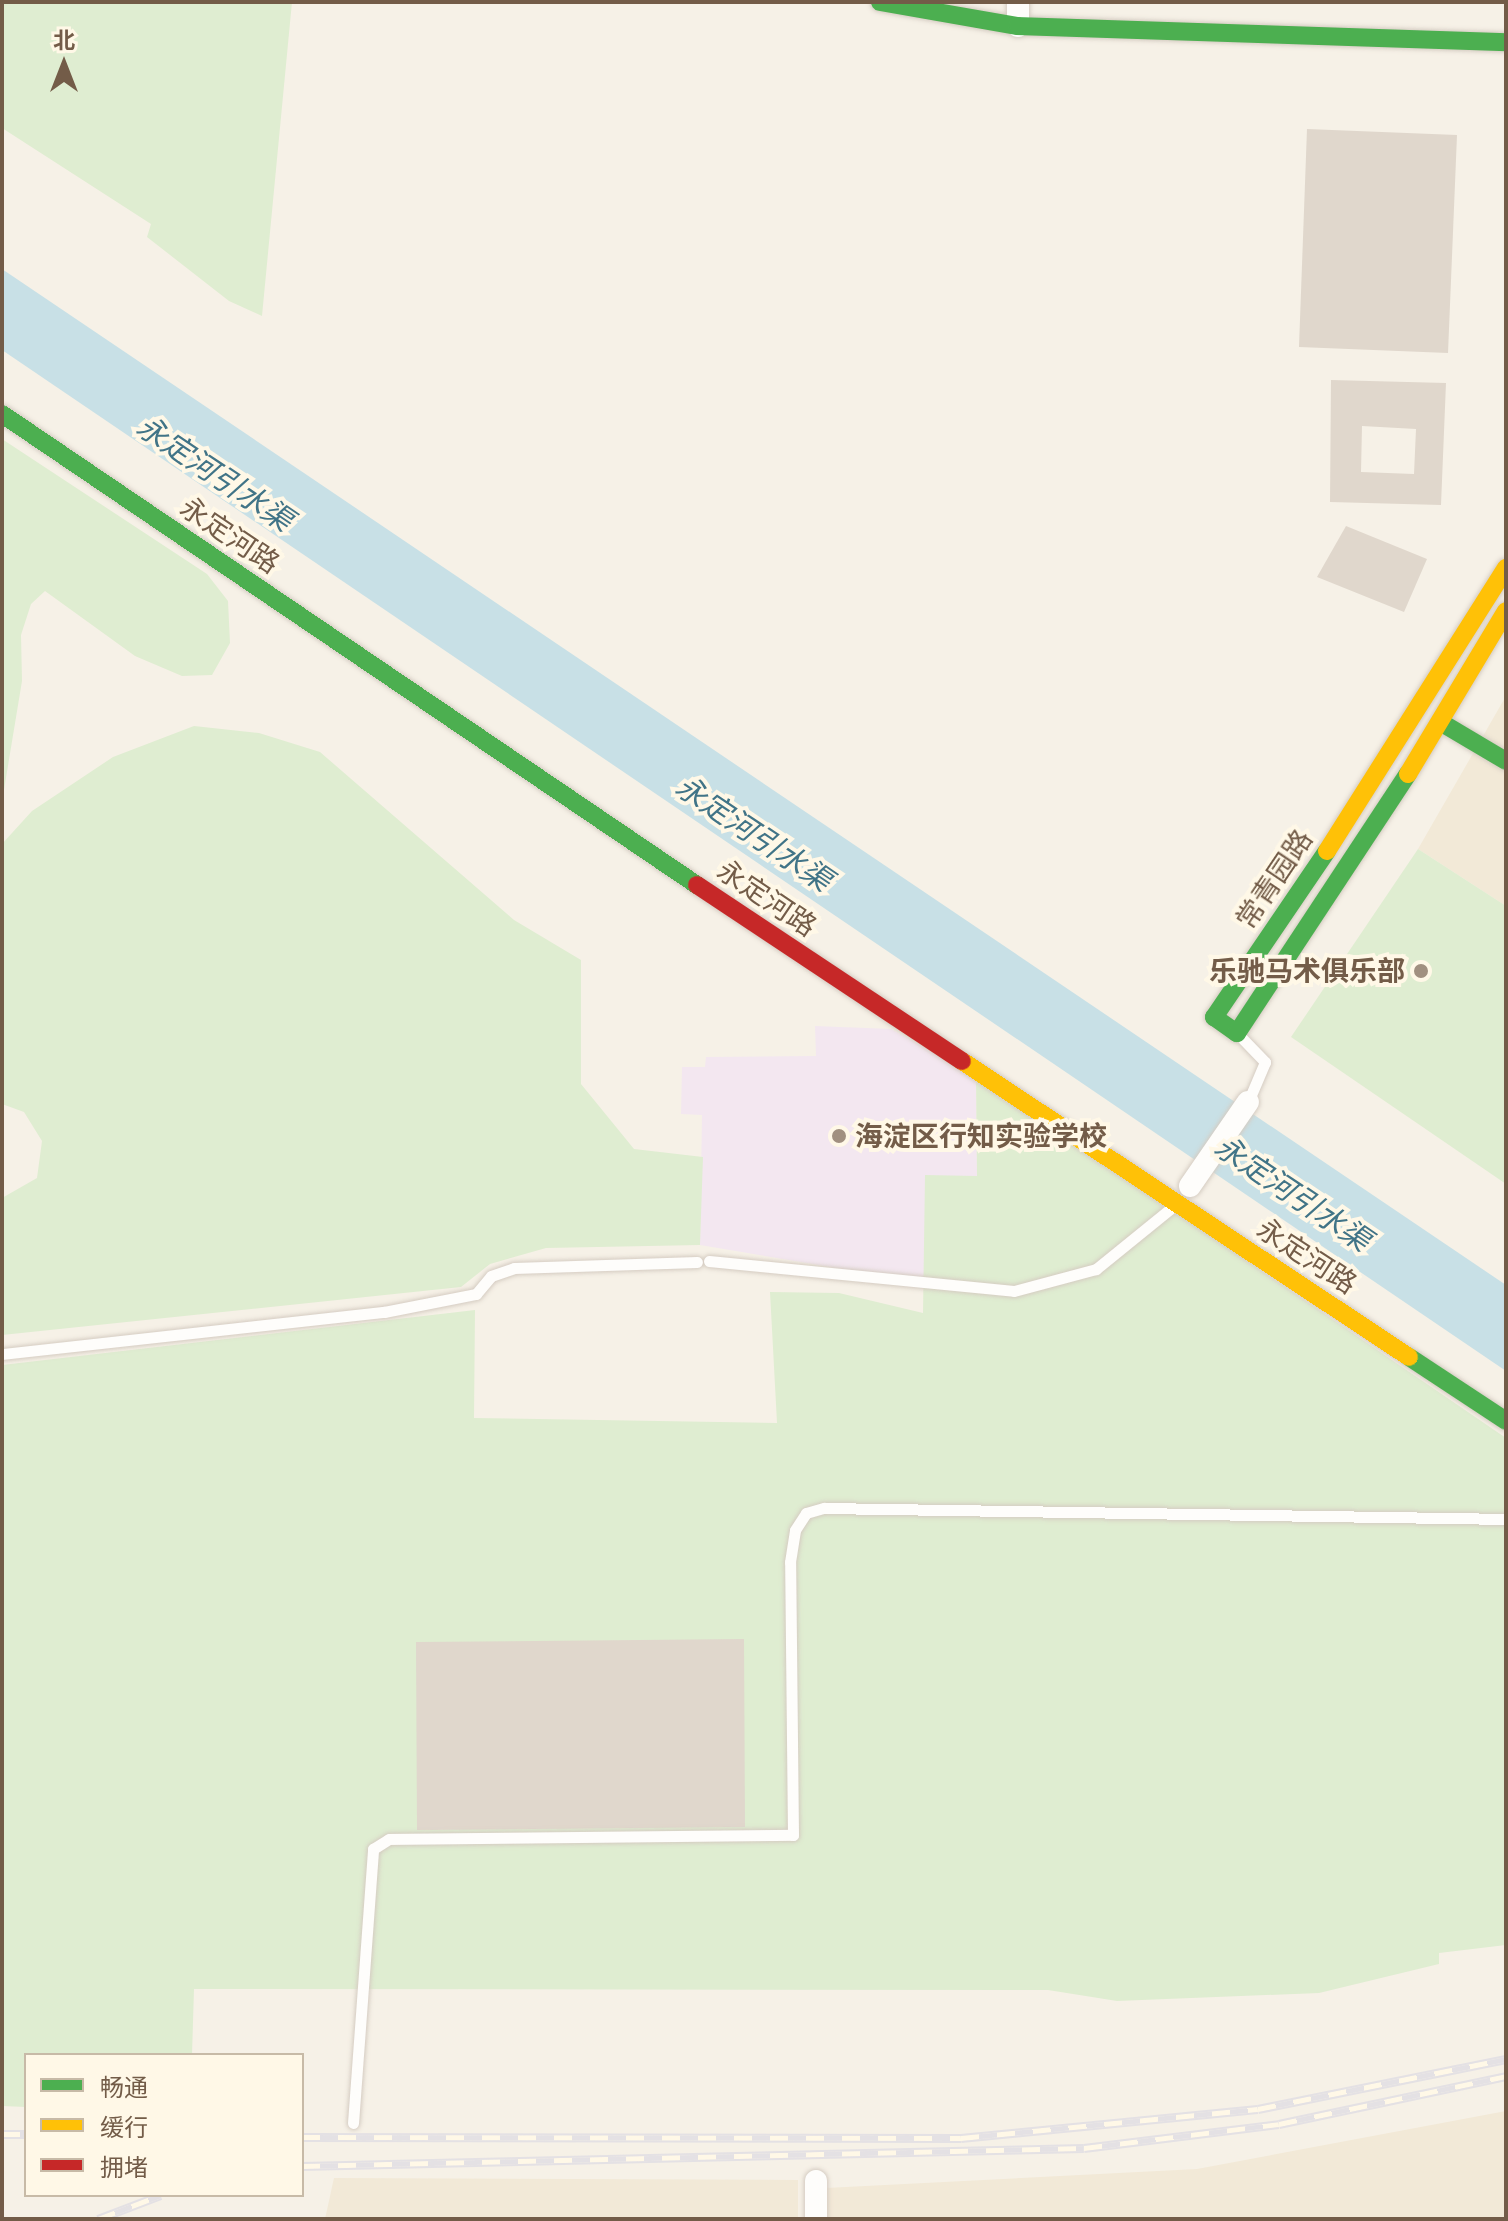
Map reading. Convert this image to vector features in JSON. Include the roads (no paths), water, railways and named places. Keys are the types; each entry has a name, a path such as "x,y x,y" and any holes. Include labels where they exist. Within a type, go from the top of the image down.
{"street":[{"path":"880,2 1018,26 1506,42"},
{"path":"1018,2 1018,26"},
{"name":"永定河路","path":"2,414 1183,1194 1506,1421"},
{"name":"常青园路","path":"1506,568 1404,737 1214,1017 1237,1033 1442,723 1506,611"},
{"path":"1442,723 1506,761"},
{"path":"1183,1194 1248,1102"},
{"path":"816,2181 816,2219"}],"lane":[{"path":"1237,1033 1265,1062 1248,1102"},
{"path":"2,1354 384,1312 476,1294 491,1276 514,1268 703,1262 1014,1291 1096,1269 1183,1194"},
{"path":"353,2123 373,1849 389,1839 793,1835 790,1562 795,1530 806,1513 824,1508 1506,1519"}],"water":[{"name":"永定河引水渠","path":"2,269 1506,1285 1506,1371 2,350"}],"railway":[{"path":"304,2137 961,2138 1258,2109 1506,2059"},
{"path":"304,2166 1084,2148 1279,2124 1506,2076"},
{"path":"2,2134 24,2134"},
{"path":"98,2219 156,2197"}],"place":[{"name":"乐驰马术俱乐部","path":"1421,971"},
{"name":"海淀区行知实验学校","path":"839,1136"}]}
